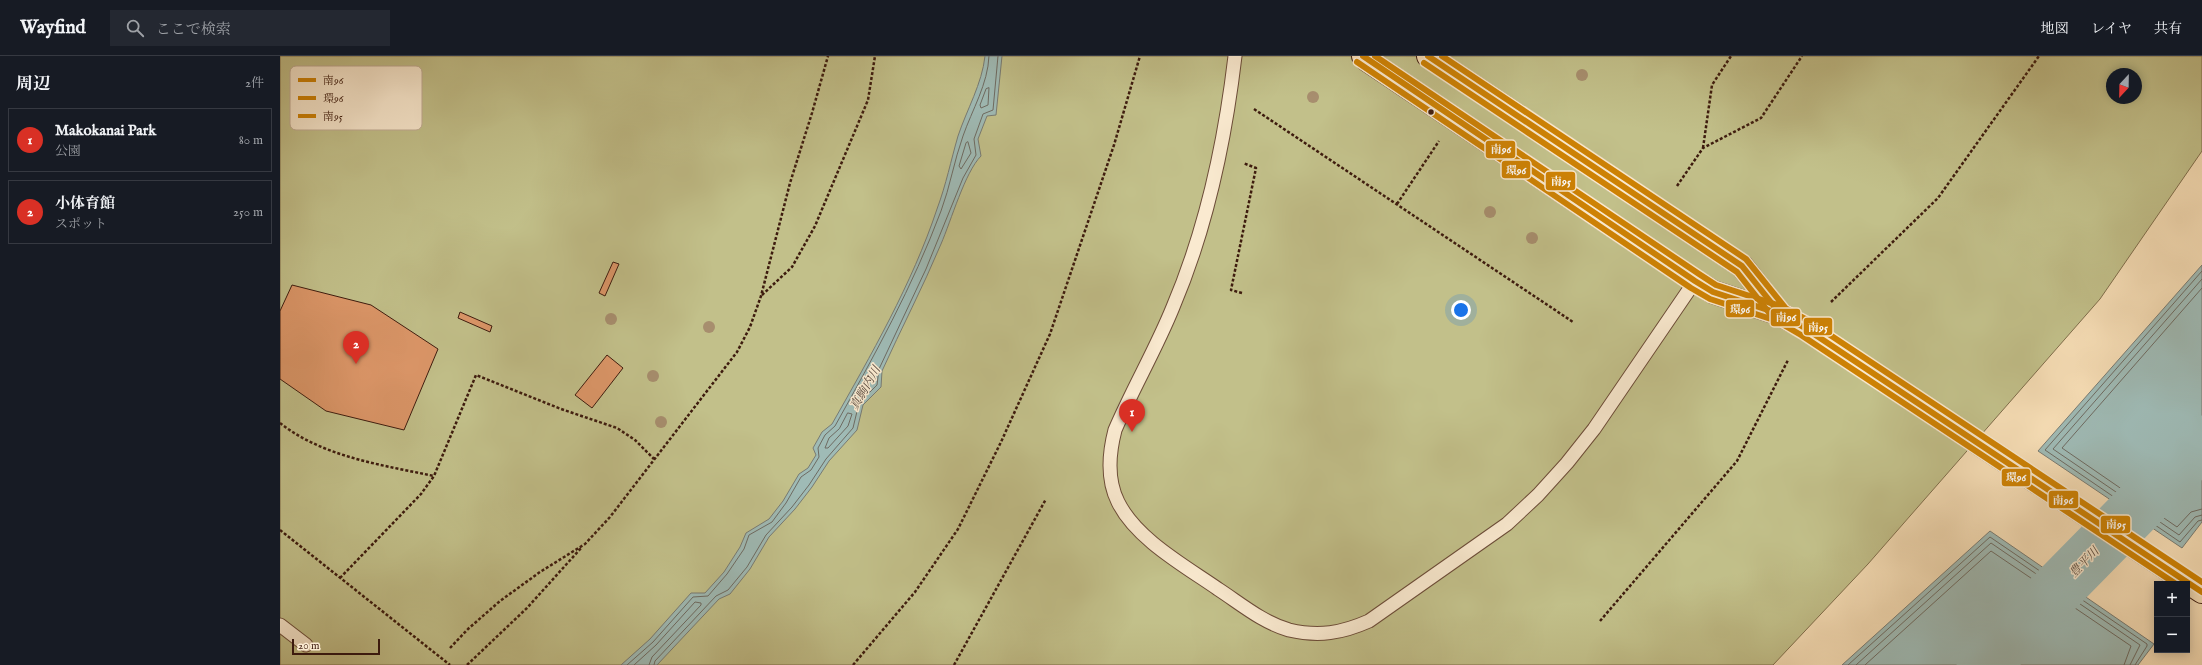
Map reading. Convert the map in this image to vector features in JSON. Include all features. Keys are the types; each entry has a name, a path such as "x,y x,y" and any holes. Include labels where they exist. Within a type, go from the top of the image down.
{"main road":[{"path":"1363,56 1695,281 1713,292 1780,314 1804,328 2202,592"},
{"path":"1428,56 1742,266 1780,314"}],"lane":[{"path":"1235,56 1222,143 1210,194 1193,253 1174,306 1134,385 1115,430 1110,458 1111,477 1118,502 1133,524 1159,548 1263,620 1289,630 1318,634 1347,631 1369,621 1507,524 1543,490 1594,429 1652,341 1695,281"},
{"path":"280,625 306,645"}],"path":[{"path":"467,665 526,608 610,518 654,458 737,352 750,327 761,296 790,183 828,56"},
{"path":"761,296 792,267 815,226 868,100 876,56"},
{"path":"853,665 915,592 958,529 1001,442 1050,334 1114,145 1140,56"},
{"path":"1677,186 1703,148 1712,84 1731,56"},
{"path":"1703,148 1761,118 1802,56"},
{"path":"1831,302 1938,198 2039,56"},
{"path":"1254,109 1573,322"},
{"path":"1397,204 1439,141"},
{"path":"1242,293 1231,290 1256,168 1243,163"},
{"path":"1600,621 1736,461 1788,360"},
{"path":"340,578 421,494 434,476 476,375 561,409 617,428 635,440 654,458"},
{"path":"280,423 310,441 336,452 364,461 434,476"},
{"path":"954,665 1046,499"},
{"path":"280,530 450,665"},
{"path":"450,648 468,629 500,602 540,572 585,544"}],"shaded area":[{"path":"280,56 2202,56 2202,151 2100,299 1868,564 1773,665 280,665"}],"water":[{"name":"真駒内川","path":"985,56 1002,56 996,115 987,116 978,139 981,156 969,173 934,260 882,371 881,387 863,405 857,430 829,461 795,509 769,537 750,569 730,594 719,599 657,665 621,665 650,639 691,593 705,593 724,572 740,547 746,533 769,519 783,501 799,474 808,468 816,455 813,448 822,432 832,424 890,319 916,265 946,182 958,136 981,77"},
{"path":"2202,265 2202,522 2182,548 2038,451"},
{"path":"1990,531 2154,644 2138,665 1842,665"}],"building":[{"path":"613,262 619,264 605,296 599,293"},
{"path":"292,285 371,305 438,349 404,430 326,411 280,379 280,311"},
{"path":"460,312 492,326 490,332 458,318"},
{"path":"607,355 623,368 592,408 575,395"}],"waterway":[{"name":"豊平川","path":"1983,665 2202,442"}],"transit line":[{"name":"南96","path":"1363,56 1695,281 1713,292 1780,314 1805,328 2202,592"},
{"name":"南95","path":"1375,56 1716,285 1783,307 1809,321 2202,582"},
{"name":"南96","path":"1428,56 1742,266 1781,315"},
{"name":"南95","path":"1442,56 1746,259 1787,310"},
{"name":"環96","path":"1357,62 1691,288 1710,299 1777,321 1801,335 2171,581"},
{"name":"環96","path":"1424,63 1737,272 1774,319"}],"place":[{"name":"小体育館","path":"356,364"},
{"name":"Makokanai Park","path":"1132,432"}]}
